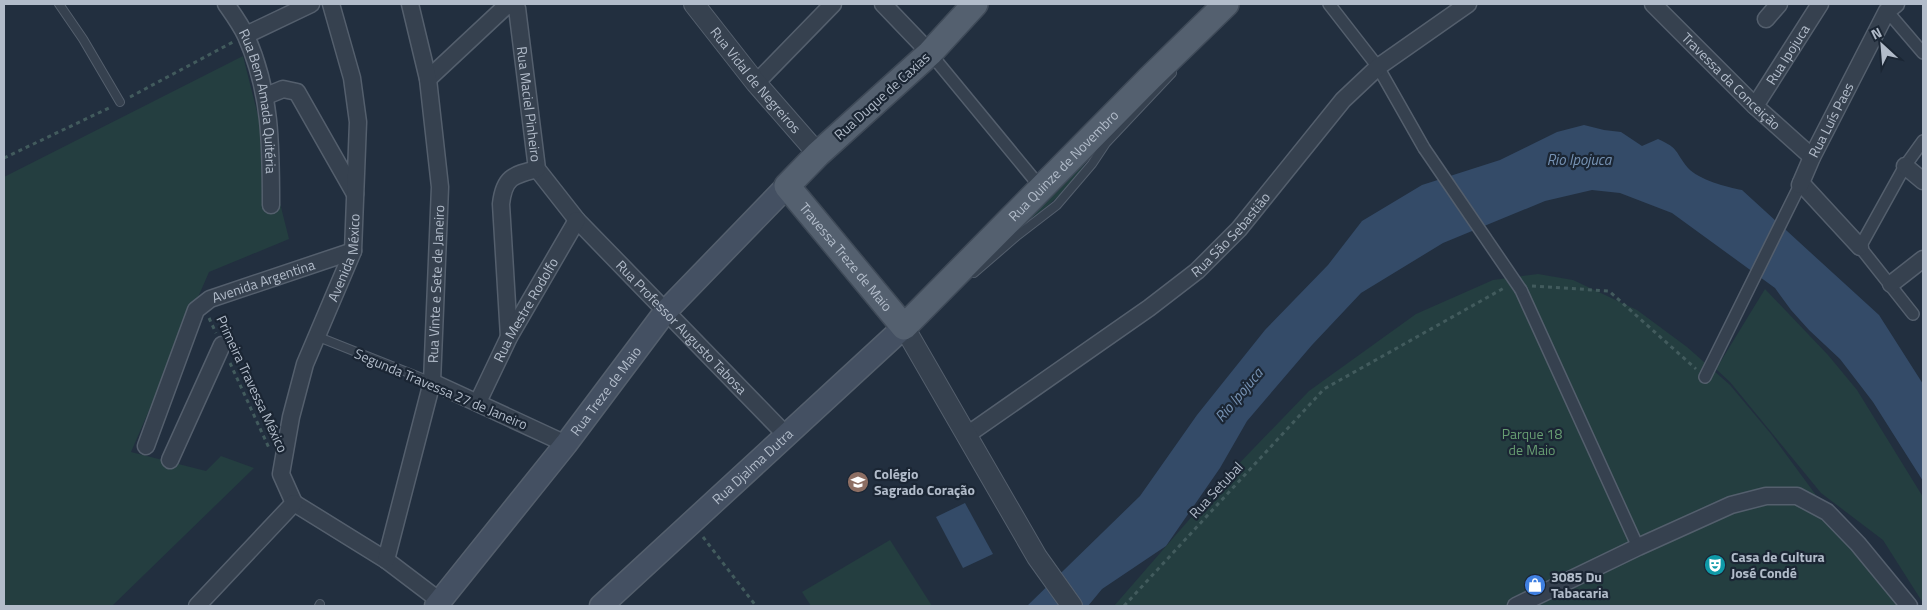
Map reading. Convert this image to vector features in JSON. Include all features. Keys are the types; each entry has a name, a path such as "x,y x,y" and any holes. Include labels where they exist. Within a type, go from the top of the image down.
{"main road":[{"name":"Rua Duque de Caxias","path":"787,186 818,154 930,54 975,4"},
{"name":"Rua Quinze de Novembro","path":"910,330 1042,189 1150,78 1226,4"},
{"name":"Rua Treze de Maio","path":"438,603 566,444 665,312 787,186"},
{"name":"Travessa Treze de Maio","path":"787,186 910,330"},
{"name":"Rua Djalma Dutra","path":"601,606 786,435 910,330"}],"street":[{"name":"Rua Bem Amada Quitéria","path":"226,4 246,36 266,96 271,140 271,205"},
{"path":"246,36 311,4"},
{"name":"Avenida México","path":"281,474 290,417 305,364 353,251 358,122 352,78 331,4"},
{"name":"Rua Vinte e Sete de Janeiro","path":"386,560 432,382 440,188 428,79 410,4"},
{"path":"428,79 504,8 515,4"},
{"name":"Rua Maciel Pinheiro","path":"515,4 519,12 537,168 577,220"},
{"name":"Rua Vidal de Negreiros","path":"694,4 756,83 818,154"},
{"path":"756,83 834,4"},
{"path":"883,4 930,54 1042,189"},
{"path":"1329,4 1378,67 1424,148 1524,288 1638,547"},
{"name":"Rua São Sebastião","path":"967,435 1149,308 1197,271 1239,229 1343,100 1378,67 1468,4"},
{"name":"Travessa da Conceição","path":"1652,4 1754,106 1812,156"},
{"path":"1766,19 1779,4"},
{"name":"Rua Ipojuca","path":"1754,106 1820,4"},
{"path":"1887,6 1923,53"},
{"name":"Rua Luís Paes","path":"1800,184 1812,156 1887,6"},
{"path":"266,96 283,89 297,92 355,194"},
{"path":"1860,247 1905,166 1923,141"},
{"path":"1905,166 1923,181"},
{"path":"509,337 501,204 502,191 506,182 514,175 537,168"},
{"path":"1705,377 1800,184 1860,247 1914,314"},
{"name":"Rua Professor Augusto Tabosa","path":"577,220 786,435"},
{"name":"Rua Mestre Rodolfo","path":"478,402 509,337 577,220"},
{"name":"Avenida Argentina","path":"202,304 210,299 353,251"},
{"path":"1891,284 1923,259"},
{"path":"146,446 196,310 202,304"},
{"path":"910,330 967,435 1039,559 1072,606"},
{"path":"170,460 222,345"},
{"name":"Segunda Travessa 27 de Janeiro","path":"432,382 566,444"},
{"path":"281,474 294,503 386,560 438,603"},
{"path":"1516,606 1638,547 1731,505 1766,496 1797,496 1827,512 1858,544 1909,606"},
{"path":"197,606 294,503"}],"lane":[{"path":"59,4 83,39 120,102"},
{"path":"1206,36 1237,4"},
{"path":"966,281 1018,235 1057,205 1092,164 1106,143 1176,69"},
{"name":"Segunda Travessa 27 de Janeiro","path":"316,336 432,382"}],"path":[{"name":"Rua Setubal","path":"1124,606 1324,389 1509,285"},
{"path":"1524,288 1609,291 1705,377"},
{"name":"Primeira Travessa México","path":"202,304 281,474"},
{"path":"692,523 756,606"}],"green space":[{"path":"243,56 289,239 209,272 131,452 206,471 221,456 254,468 112,606 4,606 4,177"},
{"path":"1098,142 1071,183 1037,214 1009,232"},
{"name":"Parque 18 de Maio","path":"1538,274 1573,280 1637,310 1687,347 1730,385 1771,434 1849,540 1903,606 1114,606 1228,475 1309,391 1416,314 1493,280"},
{"path":"1765,289 1828,355 1857,390 1923,497 1923,603 1883,540 1821,493 1730,382 1716,369"},
{"path":"890,540 932,606 811,606 802,592"}],"water":[{"name":"Rio Ipojuca","path":"1584,125 1621,132 1642,146 1658,139 1673,148 1688,168 1699,176 1721,185 1742,190 1879,315 1923,384 1923,481 1873,402 1840,359 1809,330 1775,288 1672,213 1620,193 1592,190 1545,201 1443,243 1361,293 1312,345 1247,421 1220,468 1166,546 1102,589 1088,606 1027,606 1140,496 1197,415 1265,330 1328,265 1362,221 1422,185 1500,160 1557,132"},
{"path":"965,503 993,554 963,568 936,517"}],"place":[{"name":"Colégio Sagrado Coração","path":"858,482"},
{"name":"Casa de Cultura José Condé","path":"1715,565"},
{"name":"3085 Du Tabacaria","path":"1535,585"}]}
